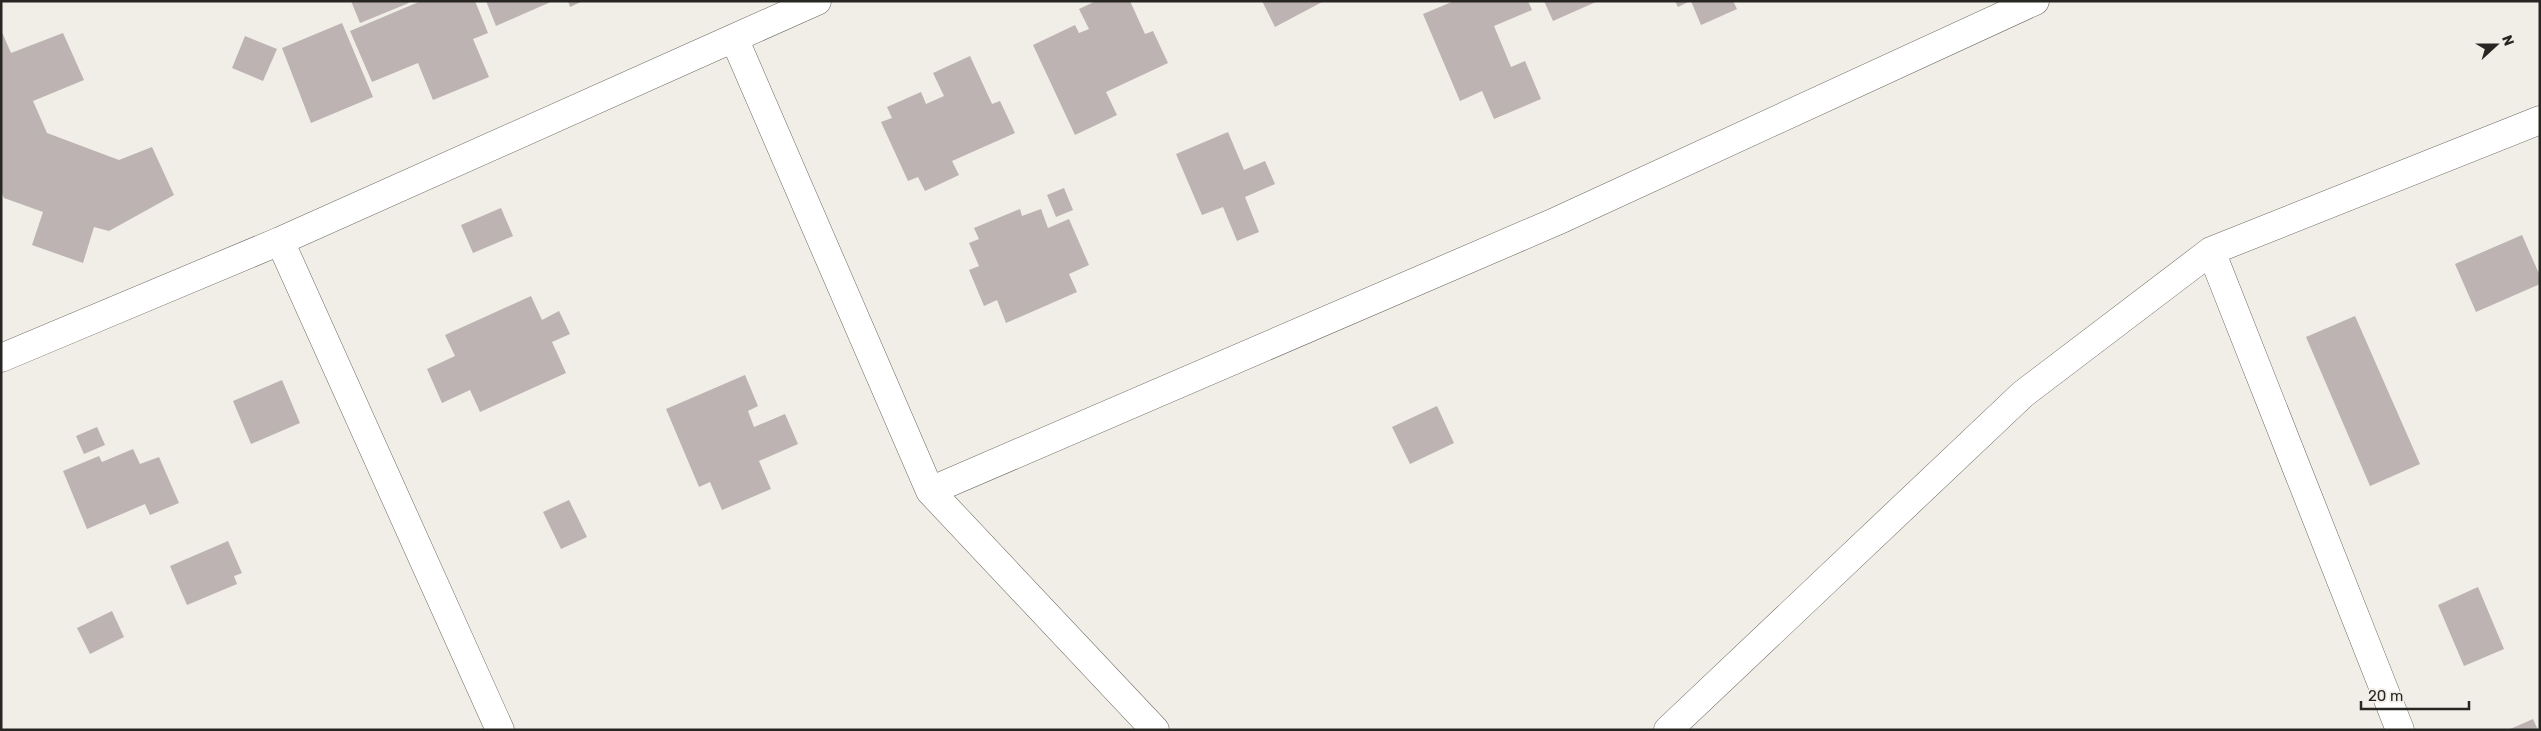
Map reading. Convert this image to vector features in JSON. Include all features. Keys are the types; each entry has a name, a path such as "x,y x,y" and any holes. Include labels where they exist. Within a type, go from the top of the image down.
{"street":[{"path":"1,358 280,241 817,1"},
{"path":"930,491 1548,225 2036,1"},
{"path":"734,38 930,491 1155,730"},
{"path":"1668,730 2023,394 2211,251 2540,120"},
{"path":"280,241 500,730"},
{"path":"2211,251 2400,730"}],"building":[{"path":"351,1 408,1 409,3 360,23"},
{"path":"421,1 475,1 488,33 473,39 489,77 433,100 418,63 372,82 350,31"},
{"path":"486,1 553,1 496,26"},
{"path":"568,1 583,1 570,7"},
{"path":"1096,1 1130,1 1145,34 1153,31 1168,63 1106,92 1117,115 1075,135 1033,45 1075,25 1079,33 1089,29 1079,9"},
{"path":"1262,1 1324,1 1275,27"},
{"path":"1454,1 1528,1 1532,10 1494,26 1511,67 1525,61 1541,99 1494,119 1482,91 1460,101 1423,14"},
{"path":"1544,1 1598,1 1553,21"},
{"path":"1675,1 1690,1 1678,7"},
{"path":"1691,1 1733,1 1737,9 1701,25"},
{"path":"342,23 373,97 311,123 282,48"},
{"path":"1,30 11,53 63,33 84,80 33,101 47,133 119,160 152,147 174,195 109,231 94,227 83,263 32,245 43,212 4,198 1,191"},
{"path":"245,36 277,49 263,81 232,68"},
{"path":"970,56 992,104 1000,101 1015,133 952,161 959,175 925,191 918,177 908,181 881,122 892,118 887,107 921,92 926,104 944,96 933,73"},
{"path":"1228,132 1244,170 1265,161 1275,184 1245,197 1259,232 1237,241 1223,207 1202,215 1176,154"},
{"path":"1064,188 1073,210 1056,217 1047,195"},
{"path":"501,208 513,236 473,253 461,225"},
{"path":"1020,209 1022,216 1041,209 1048,228 1069,219 1089,265 1069,274 1077,292 1006,323 997,300 984,306 969,270 979,266 969,243 979,239 974,228"},
{"path":"2522,235 2540,276 2540,284 2476,312 2455,264"},
{"path":"531,296 542,320 559,311 570,334 552,342 566,373 480,412 470,390 442,403 427,369 455,356 445,335"},
{"path":"2355,316 2420,464 2370,486 2306,337"},
{"path":"745,375 758,406 748,411 754,427 785,414 798,444 759,461 771,489 722,510 710,482 699,487 666,409"},
{"path":"282,380 300,423 251,444 233,401"},
{"path":"1437,406 1454,443 1410,464 1392,427"},
{"path":"97,427 105,445 84,454 76,436"},
{"path":"133,449 140,464 159,457 179,503 150,515 145,504 87,529 63,471 99,456 102,462"},
{"path":"569,500 587,537 561,549 543,512"},
{"path":"228,541 242,573 234,576 237,584 187,605 170,566"},
{"path":"2478,587 2504,649 2464,666 2438,605"},
{"path":"112,611 124,637 90,654 77,628"},
{"path":"2533,719 2538,730 2508,730"}]}
